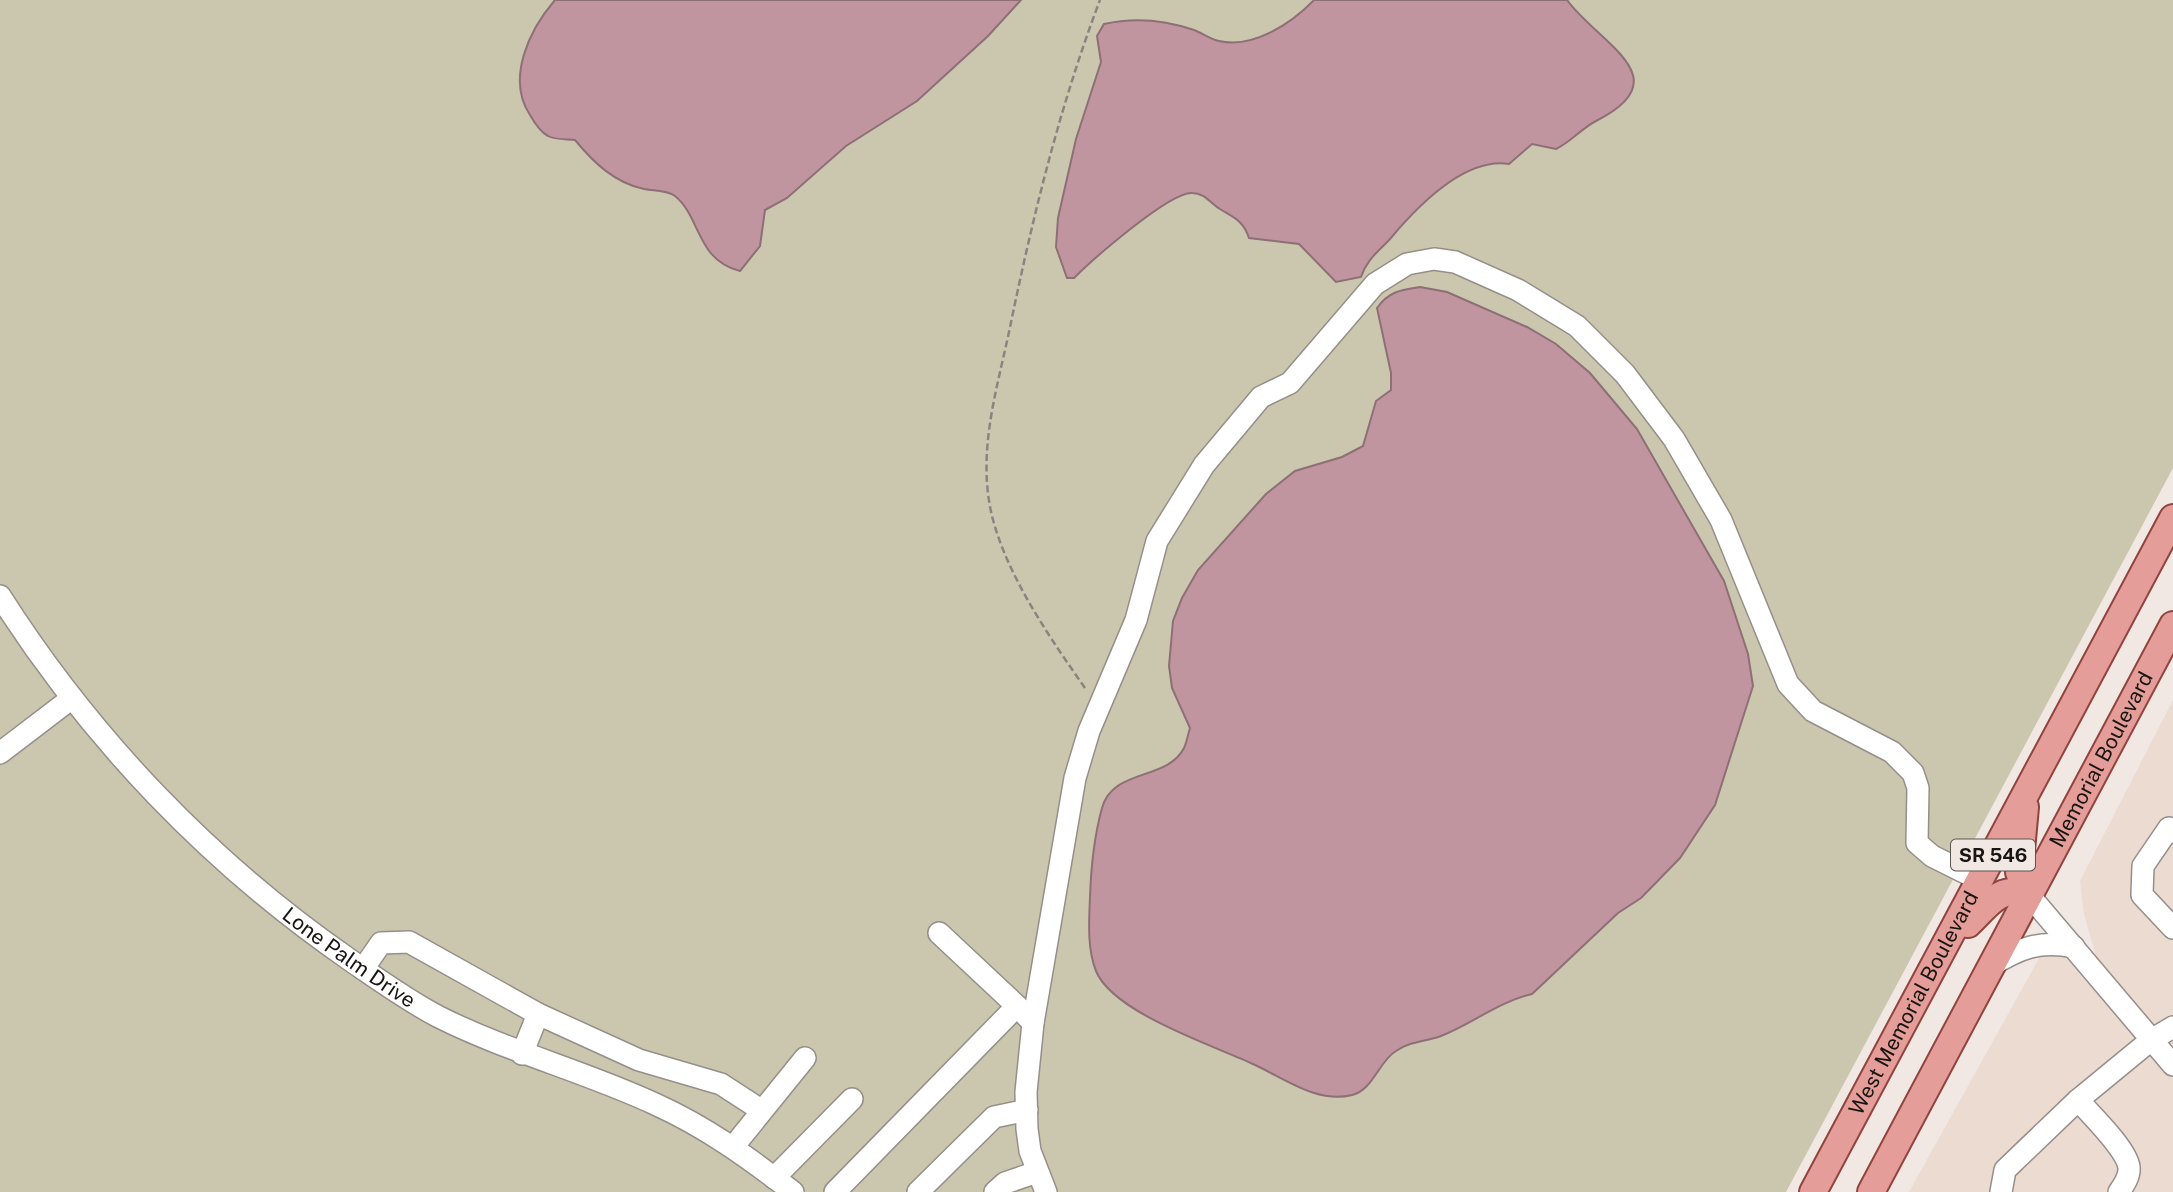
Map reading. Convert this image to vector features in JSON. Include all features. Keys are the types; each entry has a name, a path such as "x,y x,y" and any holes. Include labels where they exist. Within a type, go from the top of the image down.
{"main road":[{"name":"West Memorial Boulevard","path":"1813,1192 2173,518"},
{"name":"Memorial Boulevard","path":"2029,895 2173,625"},
{"path":"2027,792 2020,872 2029,895"},
{"path":"1954,930 1971,922 1988,900 1998,895 2016,891 2029,895"},
{"name":"SR 546","path":"1871,1192 2029,895"}],"street":[{"path":"995,1192 1005,1183 1042,1182 1030,1151 1027,1110 1033,1023 1075,778 1099,708 1136,620 1157,541 1204,465 1261,397 1290,383 1381,279 1414,261 1455,261 1547,306 1577,326 1625,374 1674,439 1709,498 1788,684 1813,711 1892,752 1907,764 1918,788 1917,843 1932,856 1979,880"},
{"name":"Lone Palm Drive","path":"0,596 72,698 131,766 205,843 303,928 436,1016 522,1054 654,1103 706,1129 793,1192"},
{"path":"0,753 72,698"},
{"path":"2173,832 2169,828 2143,866 2142,895 2173,928"},
{"path":"2029,895 2173,1065"},
{"path":"939,933 1033,1023"},
{"path":"363,969 381,943 409,942 538,1014 639,1060 721,1084 761,1110"},
{"path":"1991,966 2016,950 2036,944 2074,947"},
{"path":"835,1192 1017,1006"},
{"path":"522,1054 538,1014"},
{"path":"2001,1192 2006,1170 2078,1100 2151,1040 2173,1027"},
{"path":"733,1147 805,1058"},
{"path":"774,1178 852,1099"},
{"path":"2078,1100 2120,1149 2129,1167 2125,1183 2119,1192"},
{"path":"918,1192 994,1117 1027,1110"}],"path":[{"path":"1099,708 1052,640 1028,598 993,517 986,478 987,434 1022,266 1076,60 1100,0"}],"shaded area":[{"path":"0,0 2173,0 2173,468 1786,1192 0,1192"},
{"path":"555,0 1021,0 988,36 917,101 846,146 787,198 765,210 760,246 740,271 715,258 690,215 675,196 633,186 614,177 575,140 551,137 535,124 523,101 521,71 529,40"},
{"path":"1314,0 1567,0 1626,61 1633,75 1632,90 1621,105 1556,149 1532,144 1509,164 1475,168 1442,187 1413,213 1373,256 1361,277 1336,282 1299,244 1249,238 1238,220 1204,196 1192,193 1166,203 1113,243 1074,278 1067,278 1056,247 1058,218 1076,139 1101,62 1097,36 1104,24 1138,20 1161,22 1194,30 1219,41 1245,41 1258,38 1283,25"},
{"path":"1420,287 1447,292 1527,327 1556,344 1590,373 1637,429 1724,581 1748,654 1753,686 1715,805 1680,858 1641,898 1618,913 1532,994 1508,1002 1441,1036 1401,1048 1385,1061 1371,1082 1359,1092 1339,1097 1326,1096 1301,1088 1143,1014 1122,1001 1106,986 1096,971 1090,944 1093,852 1102,808 1108,795 1128,780 1166,766 1185,746 1190,728 1172,688 1169,666 1173,621 1198,570 1266,494 1295,471 1342,457 1363,446 1376,401 1391,390 1391,373 1377,308 1401,290"},
{"path":"2173,700 2173,1052 2098,963 2084,914 2080,881"},
{"path":"2042,953 2069,956 2083,976 2087,976 2173,1079 2173,1192 1909,1192"}]}
